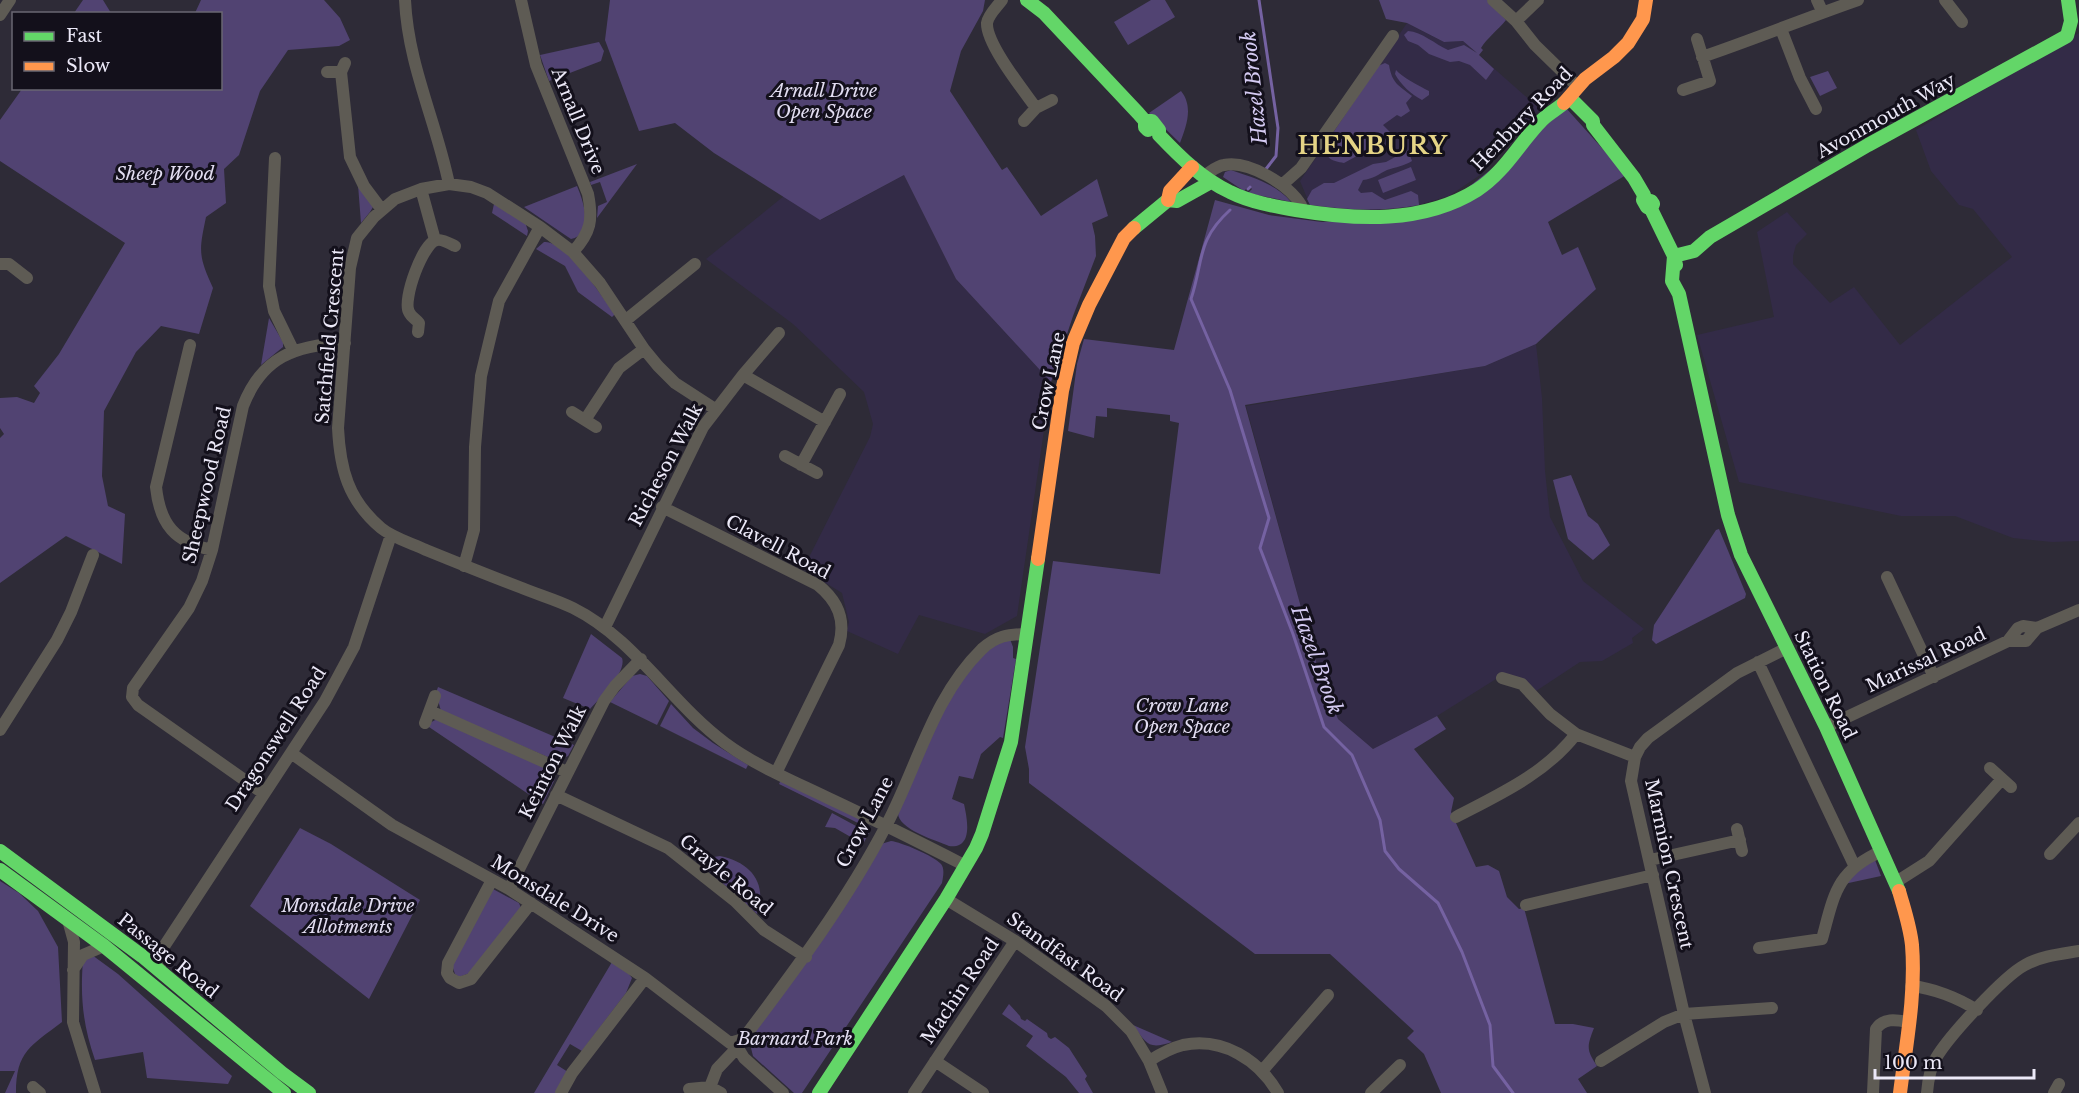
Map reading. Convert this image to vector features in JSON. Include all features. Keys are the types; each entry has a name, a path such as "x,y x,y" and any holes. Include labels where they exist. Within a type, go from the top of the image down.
{"main road":[{"name":"Henbury Road","path":"1027,0 1044,13 1145,121 1152,121 1160,130 1159,135 1207,179 1245,198 1300,211 1340,217 1413,214 1449,205 1480,188 1513,157 1542,120 1626,46 1645,17 1646,0"},
{"path":"2067,36 2071,21 2068,0"},
{"name":"Avonmouth Way","path":"1674,256 1696,240 1710,237 1868,145 2067,36"},
{"name":"Station Road","path":"1574,92 1589,120 1653,204 1651,209 1674,256 1671,275 1674,290 1678,294 1728,515 1740,555 1826,727 1896,882 1911,933 1909,1022 1900,1093"},
{"name":"Crow Lane","path":"819,1093 946,898 982,834 1009,751 1062,391 1073,343 1089,305 1124,238 1133,227 1168,200 1170,191 1192,167"},
{"name":"Crow Lane","path":"1168,200 1178,201 1207,179"},
{"name":"Passage Road","path":"0,851 142,956 309,1093"},
{"name":"Passage Road","path":"0,870 104,946 285,1093"}],"street":[{"path":"0,15 10,0"},
{"path":"405,0 406,28 413,62 444,162 448,184"},
{"name":"Arnall Drive","path":"521,0 536,65 588,194 592,212 588,233 573,252"},
{"path":"1002,0 990,15 987,27 1001,58 1036,108"},
{"path":"1493,0 1516,21 1574,92"},
{"path":"1516,21 1538,0"},
{"path":"1702,57 1781,30 1820,6 1858,0"},
{"path":"2068,0 2079,7"},
{"path":"1951,2 1962,22"},
{"name":"Avonmouth Way","path":"2067,36 2079,28"},
{"path":"1781,30 1800,78 1816,109"},
{"path":"1283,184 1302,168 1393,36"},
{"path":"1683,90 1710,81 1697,39"},
{"path":"327,72 343,68 350,157 364,186 382,210"},
{"path":"1024,121 1036,108 1052,100"},
{"path":"273,161 269,286 274,311 293,350"},
{"path":"1207,179 1216,167 1234,164 1283,184 1296,196 1301,205 1300,211"},
{"name":"Satchfield Crescent","path":"716,409 675,382 644,349 600,283 573,252 540,227 487,194 471,187 448,184 421,189 395,200 382,210 361,233 353,251 338,428 343,472 352,493 372,520 391,535 573,608 605,627 641,659 704,726 739,753 966,866"},
{"path":"421,189 435,240"},
{"path":"464,566 474,530 475,447 481,376 499,301 540,227"},
{"path":"435,240 439,239 455,246"},
{"path":"418,332 419,323 409,312 408,296 421,260 435,240"},
{"path":"0,264 19,266 27,278"},
{"path":"626,320 695,264"},
{"name":"Richeson Walk","path":"605,627 703,427 779,333"},
{"name":"Sheepwood Road","path":"263,793 138,705 132,697 133,688 189,608 202,581 212,550 243,405 250,387 270,365 293,350 320,344 345,343"},
{"path":"190,345 156,487 158,504 164,519 171,528 192,546 212,550"},
{"path":"585,420 619,368 644,349"},
{"path":"743,375 825,422"},
{"path":"801,465 840,394"},
{"path":"572,412 596,427"},
{"path":"785,456 817,473"},
{"name":"Clavell Road","path":"662,507 818,585 831,596 839,610 843,632 839,645 776,773"},
{"name":"Dragonswell Road","path":"159,970 163,948 325,701 354,647 391,535"},
{"path":"0,730 57,640 71,612 93,555"},
{"path":"1887,577 1934,677"},
{"name":"Marissal Road","path":"1826,727 2008,641 2026,642 2037,628 2079,610"},
{"name":"Crow Lane","path":"716,1090 717,1069 806,957 843,901 886,826 937,710 958,678 991,641 1000,636 1027,634"},
{"name":"Marmion Crescent","path":"1705,1093 1684,1014 1631,781 1635,757 1648,738 1704,695 1737,673 1787,648"},
{"name":"Keinton Walk","path":"509,889 604,701 641,659"},
{"path":"1758,662 1856,867"},
{"path":"1502,678 1522,684 1550,714 1576,734 1635,757"},
{"path":"424,723 435,696"},
{"path":"430,711 567,772"},
{"path":"1461,810 1521,783 1544,766 1576,734"},
{"name":"Monsdale Drive","path":"291,753 392,825 509,889 645,978 726,1042 736,1045 744,1058 782,1092"},
{"path":"1896,882 1919,869 1939,852 2006,783 1990,768"},
{"name":"Grayle Road","path":"556,795 668,848 735,902 764,930 806,957"},
{"path":"2050,854 2079,823"},
{"path":"1650,860 1740,840"},
{"path":"1759,948 1822,939 1837,887 1865,859 1882,851"},
{"path":"1526,905 1653,875"},
{"path":"492,880 448,963 447,973 454,981 459,983 471,979 531,903"},
{"path":"1540,888 1544,900"},
{"name":"Standfast Road","path":"946,898 1015,941 1106,1006 1131,1032 1149,1060 1162,1093"},
{"path":"68,920 74,942 73,1022 95,1093"},
{"name":"Machin Road","path":"914,1093 1015,941"},
{"path":"73,970 83,955 104,946"},
{"path":"142,956 163,948"},
{"path":"1927,1093 1930,1070 1936,1057 2015,971 2028,963 2079,951"},
{"path":"561,1093 572,1073 645,978"},
{"path":"1911,986 1926,988 1977,1010"},
{"path":"1262,1071 1328,995"},
{"path":"1604,1053 1684,1014 1772,1008"},
{"path":"1873,1093 1876,1029 1887,1020 1909,1022"},
{"path":"1149,1060 1167,1050 1184,1045 1211,1045 1238,1053 1262,1071 1278,1093"},
{"name":"Machin Road","path":"935,1061 983,1093"},
{"path":"1371,1093 1400,1065"},
{"path":"689,1089 716,1090"}],"shaded area":[{"path":"1407,23 1444,42 1463,41 1540,109 1496,155 1496,159 1487,165 1483,173 1449,196 1411,207 1310,205 1300,181"},
{"path":"2079,33 2079,541 2052,542 2013,538 1955,516 1901,516 1739,482 1697,335 1774,317 1757,232 1787,212 1807,234 1796,245 1793,264 1830,303 1854,287 1900,345 2012,257 1973,209 1959,205 1931,171 1916,130"},
{"path":"904,175 956,279 1051,382 1017,616 985,634 919,615 898,654 847,631 849,622 842,593 803,569 870,437 873,424 864,392 793,324 706,259 784,196 821,220"},
{"path":"1536,344 1550,517 1583,581 1644,629 1632,638 1633,643 1602,661 1580,662 1533,693 1496,679 1437,716 1373,749 1338,719 1317,665 1246,406 1485,366"}],"green space":[{"path":"83,0 103,0 110,12 75,12"},
{"name":"Sheep Wood","path":"201,0 324,0 340,18 350,40 339,46 288,50 260,91 239,155 224,169 226,203 206,217 201,253 213,288 199,334 161,326 136,352 104,411 102,476 108,506 125,514 122,564 66,536 0,583 0,438 4,434 0,428 0,398 17,397 34,403 40,393 34,386 59,354 125,243 0,161 0,120 21,90 222,90 222,12 195,12"},
{"name":"Arnall Drive Open Space","path":"610,0 985,0 983,11 961,51 950,91 1002,170 1007,167 1041,216 1097,179 1108,216 1092,223 1096,256 1051,382 956,279 904,175 820,220 714,153 675,123 639,131 605,40"},
{"path":"1151,0 1165,0 1175,17 1128,45 1114,22"},
{"path":"1379,0 1487,0 1506,20 1483,44 1481,48 1483,50 1479,55 1494,69 1486,80 1470,65 1459,61 1450,62 1429,54 1418,45 1408,41 1404,35 1408,31 1413,32 1448,50 1464,45 1477,53 1463,41 1444,42 1407,23 1386,19"},
{"path":"599,42 604,51 601,61 549,81 540,55"},
{"path":"1385,63 1389,65 1396,83 1412,96 1406,103 1410,111 1401,117 1397,115 1383,125 1390,132 1389,136 1377,143 1373,140 1364,152 1344,163 1333,160 1326,154 1324,146 1378,66"},
{"path":"1396,70 1429,91 1429,95 1422,100 1414,95 1400,82 1395,74"},
{"path":"1828,71 1837,88 1820,96 1810,77"},
{"path":"1181,91 1188,110 1180,143 1149,113"},
{"name":"Crow Lane Open Space","path":"1566,108 1626,175 1548,222 1562,255 1578,247 1596,289 1536,344 1485,366 1245,405 1317,665 1338,719 1373,749 1437,716 1446,729 1414,749 1454,798 1451,812 1476,867 1488,865 1499,871 1507,897 1519,909 1524,908 1555,1024 1573,1024 1594,1028 1589,1048 1597,1066 1578,1079 1587,1093 1441,1093 1424,1054 1407,1038 1414,1031 1330,954 1255,954 1029,783 1025,747 1053,561 1160,574 1179,423 1170,421 1170,415 1107,408 1107,417 1096,416 1094,438 1068,431 1077,364 1084,339 1174,350 1215,200 1269,215 1322,222 1433,215"},
{"path":"1408,150 1412,161 1363,180 1358,190 1361,193 1372,192 1385,200 1411,191 1418,195 1419,205 1364,210 1310,205 1307,199 1312,190 1324,183 1334,183 1373,164 1386,162"},
{"path":"637,164 597,218 598,206 607,202 600,182 591,185 590,182"},
{"path":"1411,167 1416,180 1383,193 1378,180"},
{"path":"1231,170 1255,178 1279,190 1291,202 1248,193 1252,189 1249,186 1244,191 1223,177 1225,172"},
{"path":"358,185 373,207 361,223"},
{"path":"577,186 584,208 585,224 583,231 571,239 524,207"},
{"path":"494,204 525,222 527,236 492,213"},
{"path":"544,242 553,244 573,259 615,314 612,317 578,292 565,266 536,249"},
{"path":"269,318 283,342 283,347 261,365"},
{"path":"1571,475 1588,516 1598,524 1610,545 1593,560 1568,539 1553,480"},
{"path":"1719,529 1746,594 1745,598 1656,644 1652,640 1654,625 1716,530"},
{"path":"591,634 622,658 622,664 612,685 590,709 563,698"},
{"path":"1010,639 1013,658 1016,659 1003,738 1000,737 981,754 973,779 959,776 952,799 964,804 966,838 957,846 949,846 910,829 900,819 898,813 946,704 967,672 990,645"},
{"path":"640,674 647,676 669,701 657,725 610,702 632,676"},
{"path":"438,687 574,745 568,756 557,761 441,711 436,693"},
{"path":"671,704 693,728 748,765 746,769 660,726"},
{"path":"437,719 546,767 555,779 543,804 426,725"},
{"path":"781,780 864,821 862,825 779,784"},
{"path":"832,813 869,833 863,844 835,828 825,827"},
{"name":"Monsdale Drive Allotments","path":"300,828 331,844 420,900 369,999 250,906"},
{"name":"Barnard Park","path":"891,841 917,850 941,864 942,883 802,1093 794,1093 753,1056 751,1036 881,844"},
{"path":"720,856 740,863 754,876 760,893 757,914 699,862"},
{"path":"1874,857 1881,876 1844,884"},
{"path":"0,881 19,893 38,911 58,947 62,1022 34,1044 22,1058 16,1093 5,1093 15,1071 0,1071"},
{"path":"493,889 519,903 521,908 470,973 459,977 455,974 452,965"},
{"path":"92,955 118,974 232,1076 228,1084 147,1078 143,1052 95,1060 85,1023 82,987 83,960"},
{"path":"612,962 632,978 626,993 582,1051 570,1044 557,1065 568,1072 557,1093 534,1093"},
{"path":"1009,1004 1021,1019 1025,1021 1027,1019 1047,1033 1048,1037 1051,1039 1055,1037 1069,1048 1087,1076 1085,1079 1093,1093 1079,1093 1066,1077 1026,1046 1033,1036 1002,1014"},
{"path":"1133,1025 1172,1042 1149,1044"}],"waterway":[{"name":"Hazel Brook","path":"1259,0 1278,128 1276,156 1266,169"},
{"name":"Hazel Brook","path":"1230,210 1219,221 1206,242 1191,299 1230,390 1269,518 1260,548 1293,634 1324,727 1352,755 1380,820 1385,851 1399,869 1438,903 1462,952 1490,1025 1493,1066 1513,1093"}],"traffic: fast":[{"path":"1027,0 1044,13 1138,113 1145,121 1145,127 1148,130"},
{"path":"1674,256 1694,251 1710,237 1868,145 2067,36 2071,21 2068,0"},
{"path":"1570,98 1593,121 1593,125 1634,178 1644,195 1643,200 1651,209"},
{"path":"1145,121 1152,121 1159,130 1159,135 1201,174 1220,187 1238,195 1254,201 1296,210 1342,216 1389,216 1434,209 1477,190 1496,175 1542,120 1564,103"},
{"path":"1134,228 1168,200 1177,201 1211,182"},
{"path":"1651,201 1653,204 1651,209 1674,256 1676,265"},
{"path":"1674,256 1672,281 1679,294 1728,515 1741,555 1826,727 1899,891"},
{"path":"819,1093 946,899 982,834 1011,742 1038,559"},
{"path":"0,851 142,956 309,1093"},
{"path":"0,870 104,946 284,1093"}],"traffic: slow":[{"path":"1564,103 1585,79 1628,43 1643,19 1646,0"},
{"path":"1168,200 1170,191 1192,167"},
{"path":"1038,559 1062,391 1073,343 1089,305 1124,238 1134,228"},
{"path":"1899,891 1910,931 1913,963 1910,1019 1900,1093"}],"district":[{"name":"HENBURY","path":"1373,146"}]}
